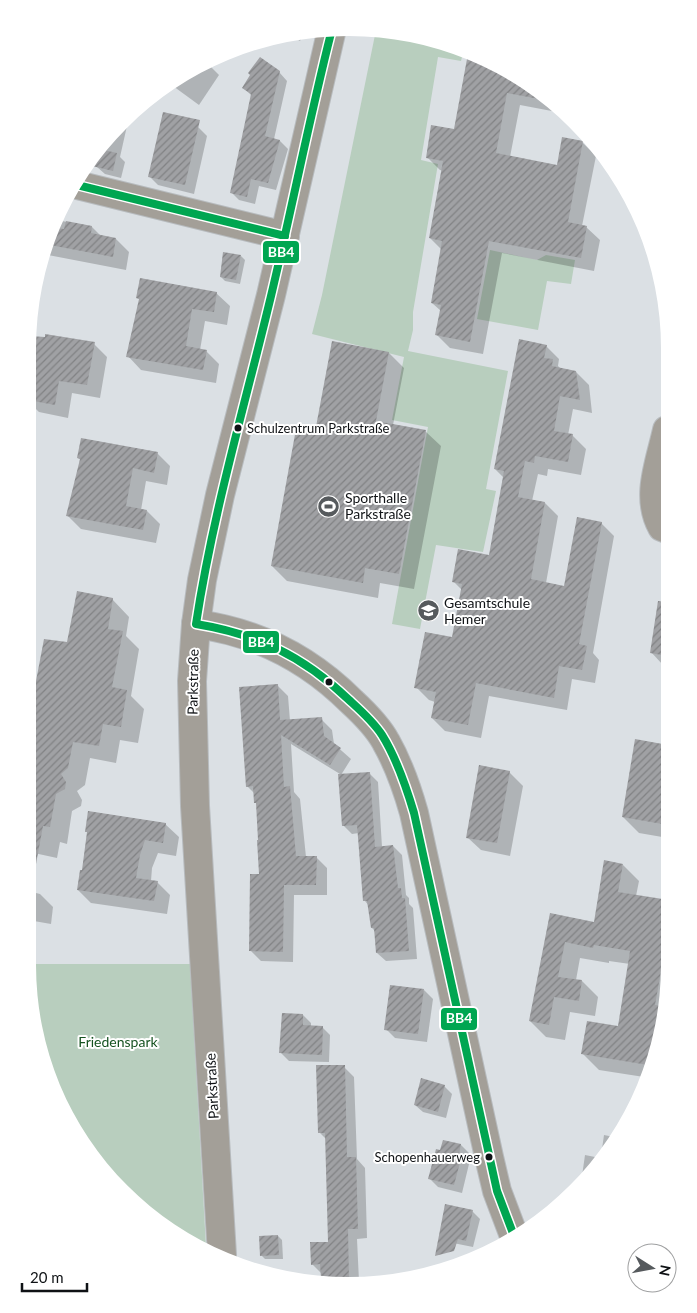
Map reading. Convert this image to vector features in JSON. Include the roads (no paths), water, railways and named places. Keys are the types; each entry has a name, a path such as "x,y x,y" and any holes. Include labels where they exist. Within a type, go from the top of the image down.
{"street":[{"name":"Parkstraße","path":"222,1250 195,806 192,681 196,624 202,580 220,495 285,236 329,37"},
{"path":"82,185 285,236"},
{"path":"661,457 653,492 661,522"},
{"path":"196,624 240,633 289,653 316,669 367,716 386,741 403,776 414,813 488,1157 497,1191 512,1231"}],"place":[{"name":"Schulzentrum Parkstraße","path":"238,428"},
{"name":"Sporthalle Parkstraße","path":"329,506"},
{"name":"Gesamtschule Hemer","path":"428,611"},
{"name":"Schopenhauerweg","path":"489,1157"}],"park label":[{"name":"Friedenspark","path":"118,1042"}]}
